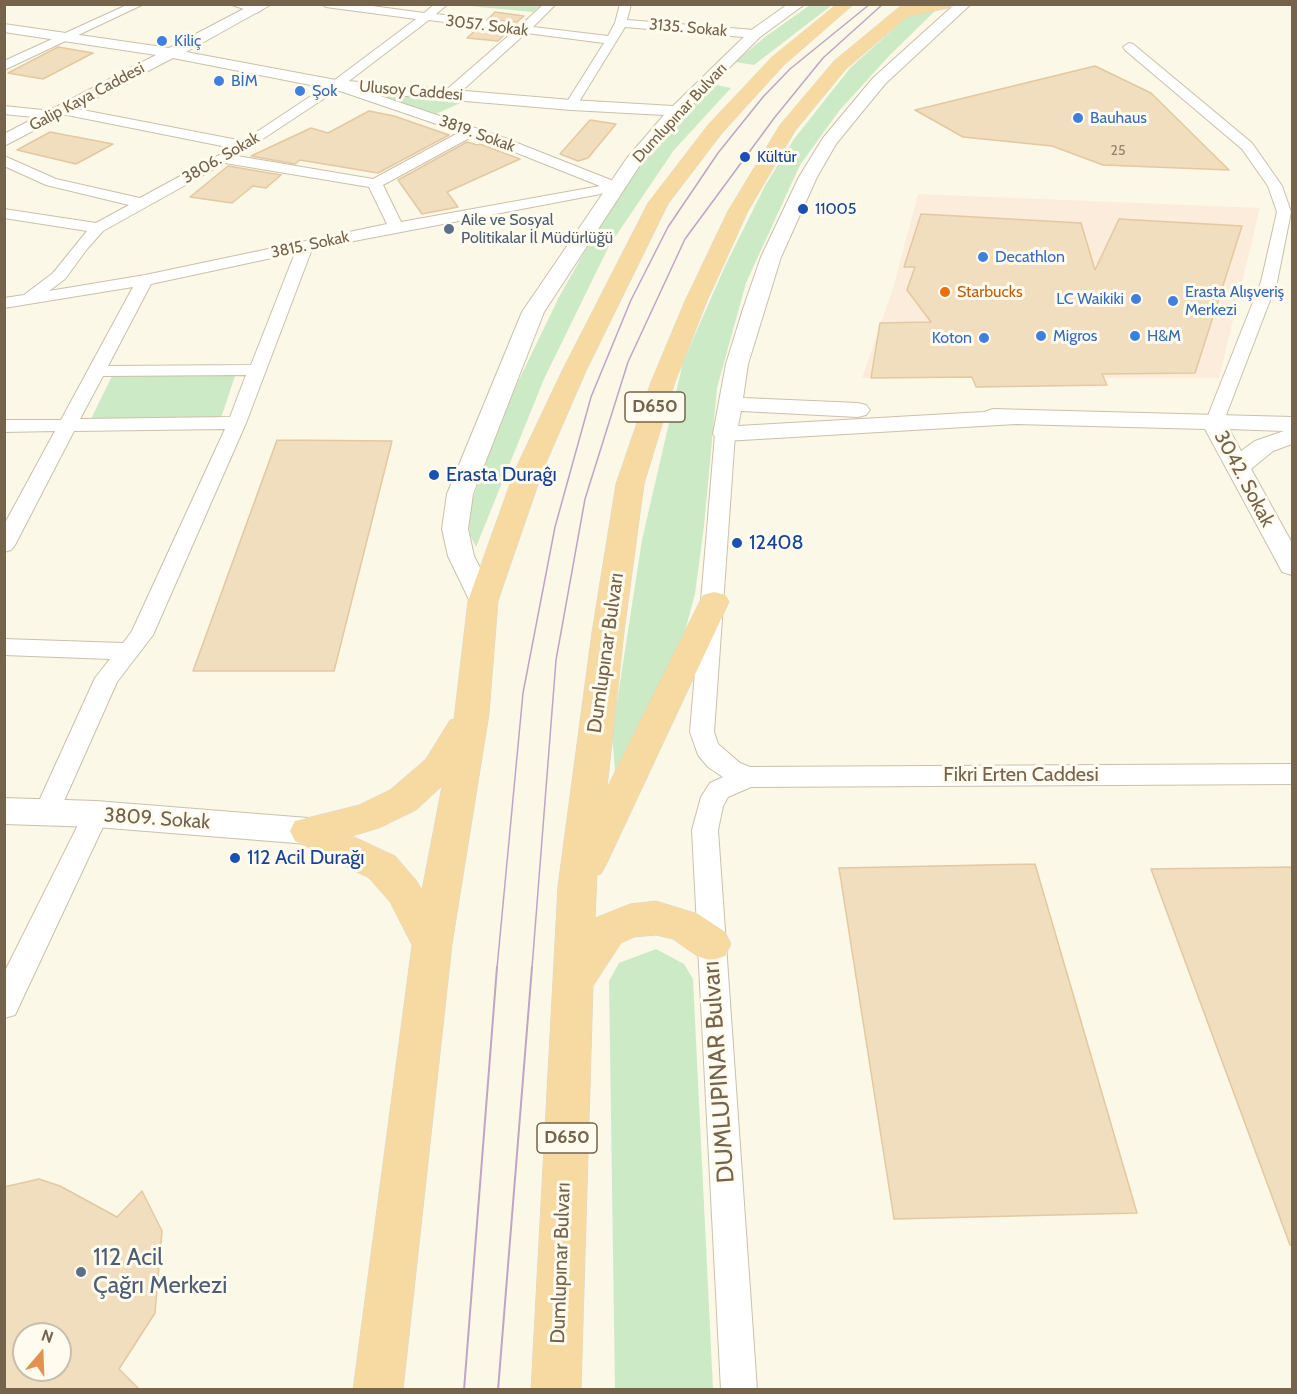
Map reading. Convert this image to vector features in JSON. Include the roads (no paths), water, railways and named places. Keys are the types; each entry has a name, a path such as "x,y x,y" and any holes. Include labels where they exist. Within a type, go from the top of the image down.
{"highway":[{"name":"Dumlupınar Bulvarı","path":"378,1389 432,944 471,714 483,601 529,470 574,371 658,203 715,129 778,61 847,4"},
{"path":"906,9 947,4"},
{"name":"Dumlupınar Bulvarı","path":"556,1389 577,886 608,632 630,484 663,382 696,301 738,211 787,129 840,66 906,9"},
{"path":"577,886 714,602"},
{"path":"308,831 366,818 403,800 438,769 471,714"},
{"path":"308,831 382,867 403,891 432,944"},
{"path":"573,983 607,931 630,921 656,918 684,926 711,944"}],"street":[{"path":"4,66 139,4"},
{"path":"234,4 260,7"},
{"name":"3057. Sokak","path":"326,4 612,40"},
{"name":"3806. Sokak","path":"4,314 59,276 81,246 98,228 246,146 336,84 443,4"},
{"path":"450,94 551,4"},
{"path":"571,105 612,40 621,23 626,4"},
{"name":"Dumlupınar Bulvarı","path":"483,601 461,556 455,529 460,494 533,312 633,162 677,111 755,34 798,4"},
{"path":"749,777 731,770 717,760 707,748 702,732 726,434 737,364 771,257 808,177 828,142 879,81 964,4"},
{"name":"Galip Kaya Caddesi","path":"4,141 170,52 260,7"},
{"name":"3135. Sokak","path":"621,23 755,34"},
{"name":"Ulusoy Caddesi","path":"4,28 170,52 336,84 571,105 677,111"},
{"path":"1129,47 1247,146 1275,186 1284,212 1269,282 1214,423"},
{"name":"3819. Sokak","path":"336,84 472,131 616,187"},
{"path":"4,110 57,113 246,146"},
{"path":"222,158 375,184 472,131"},
{"path":"4,160 51,182 141,203"},
{"path":"375,184 396,227"},
{"name":"3815. Sokak","path":"4,303 145,279 396,227 616,187"},
{"path":"4,213 98,228"},
{"path":"47,812 107,678 142,635 237,423 306,247"},
{"path":"4,545 145,279"},
{"path":"96,371 258,370"},
{"path":"730,404 1014,417 1293,424"},
{"path":"726,434 1014,417"},
{"path":"4,426 237,423"},
{"name":"3042. Sokak","path":"1214,423 1239,468 1284,537 1293,566"},
{"path":"1239,468 1264,446 1293,436"},
{"path":"4,647 129,651"},
{"name":"Fikri Erten Caddesi","path":"749,777 1293,774"},
{"name":"DUMLUPINAR Bulvarı","path":"739,1389 705,830 710,804 719,790 749,777"},
{"name":"3809. Sokak","path":"4,811 96,814 308,831"},
{"path":"4,1005 96,814"}],"tram line":[{"path":"497,968 523,693 555,527 591,397 631,300 668,227 718,153 763,97 790,69 870,4"},
{"path":"532,968 556,660 585,499 628,362 685,239 775,117 823,58 883,4"},
{"path":"464,1390 497,967"},
{"path":"498,1390 532,967"}],"place":[{"name":"Kiliç","path":"162,41"},
{"name":"BİM","path":"219,81"},
{"name":"Şok","path":"300,91"},
{"name":"Bauhaus","path":"1078,118"},
{"name":"Kültür","path":"745,157"},
{"name":"11005","path":"803,209"},
{"name":"Aile ve Sosyal Politikalar İl Müdürlüğü","path":"449,229"},
{"name":"Decathlon","path":"983,257"},
{"name":"Starbucks","path":"945,292"},
{"name":"LC Waikiki","path":"1136,299"},
{"name":"Erasta Alışveriş Merkezi","path":"1173,301"},
{"name":"Migros","path":"1041,336"},
{"name":"H&M","path":"1135,336"},
{"name":"Koton","path":"984,338"},
{"name":"Erasta Duraĝı","path":"434,475"},
{"name":"12408","path":"737,543"},
{"name":"112 Acil Durağı","path":"235,858"},
{"name":"112 Acil Çağrı Merkezi","path":"81,1272"}]}
